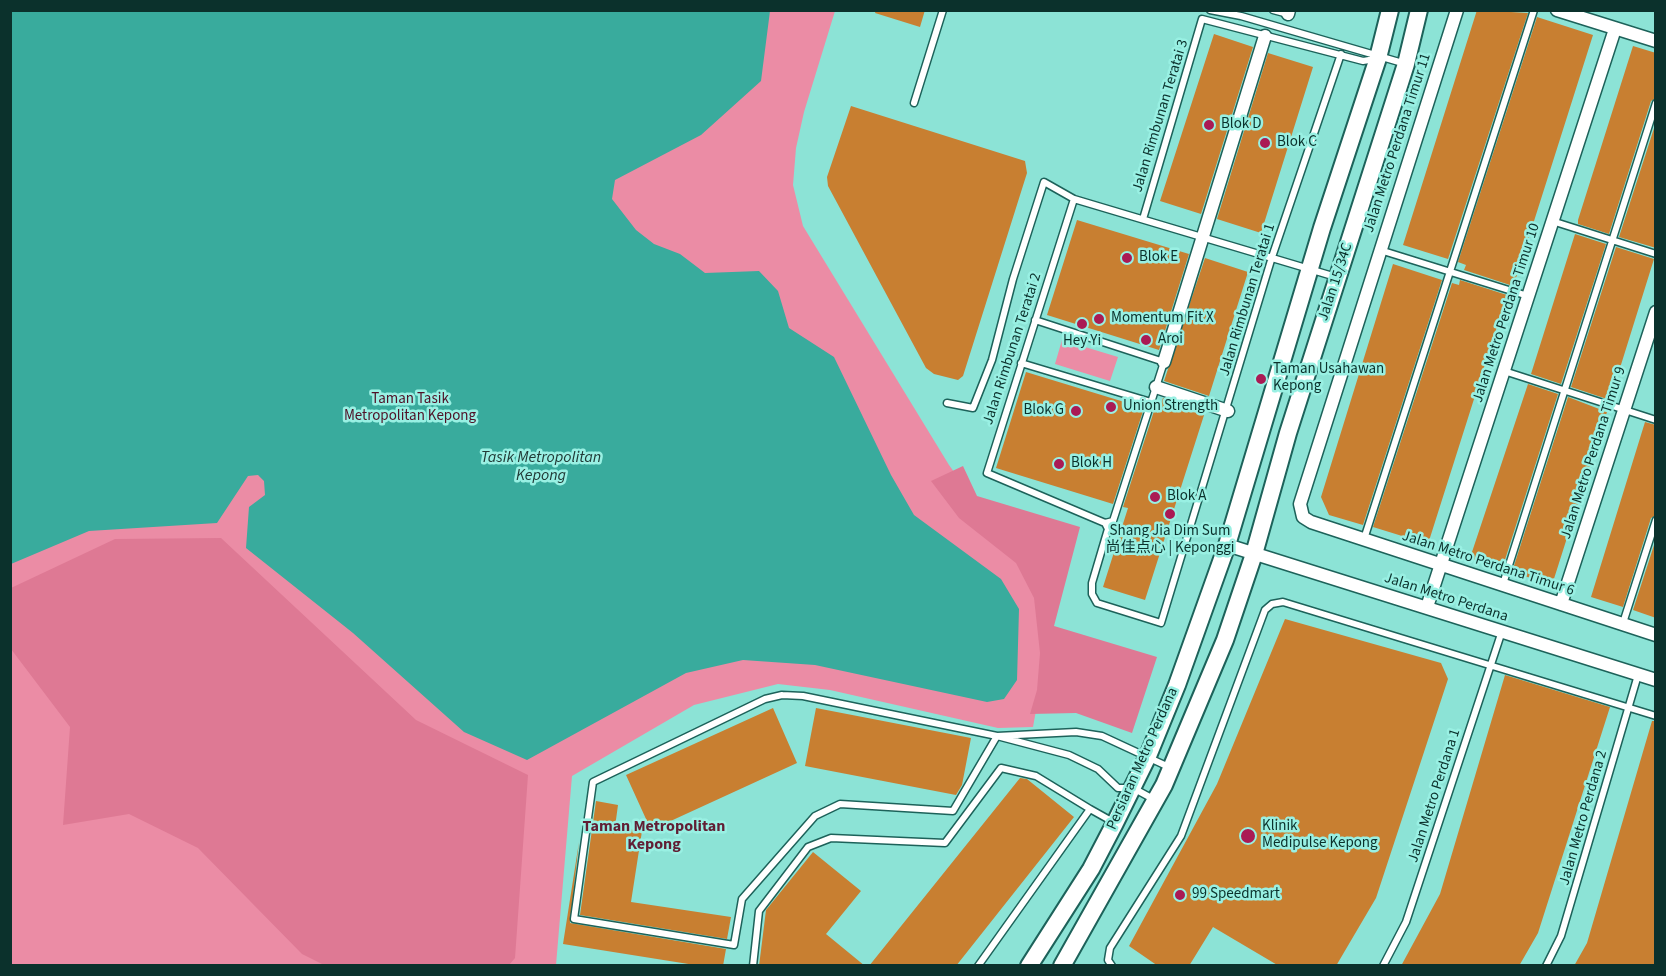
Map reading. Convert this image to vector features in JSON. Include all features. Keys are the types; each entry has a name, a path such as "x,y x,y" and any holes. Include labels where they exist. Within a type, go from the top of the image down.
{"street":[{"name":"Jalan 15/34C","path":"1227,545 1310,268 1378,58 1390,10"},
{"name":"Jalan 15/34C","path":"1254,554 1288,433 1406,64 1419,10"},
{"name":"Jalan Metro Perdana Timur 11","path":"1311,522 1303,517 1300,504 1457,10"},
{"path":"1557,10 1656,41"},
{"name":"Jalan Metro Perdana Timur 10","path":"1427,607 1615,29"},
{"path":"1164,362 1265,36"},
{"name":"Jalan Metro Perdana Timur 9","path":"1561,604 1656,312"},
{"path":"1156,387 1228,411"},
{"name":"Jalan Metro Perdana Timur 6","path":"1311,522 1656,635"},
{"name":"Jalan Metro Perdana","path":"1227,545 1656,680"},
{"name":"Persiaran Metro Perdana","path":"1035,964 1091,869 1148,756 1227,545"},
{"name":"Persiaran Metro Perdana","path":"1062,966 1172,768 1225,640 1254,554"}],"lane":[{"path":"914,103 943,10"},
{"path":"1210,10 1241,16 1378,58 1406,64"},
{"path":"1274,10 1288,12"},
{"path":"1364,540 1534,10"},
{"name":"Jalan Rimbunan Teratai 3","path":"1143,219 1202,19 1265,36"},
{"path":"1265,36 1363,61 1378,58"},
{"name":"Jalan Rimbunan Teratai 1","path":"1105,523 1108,529 1092,583 1092,594 1097,603 1161,624 1228,411 1272,257 1341,54"},
{"path":"1503,585 1656,103"},
{"path":"947,403 973,408 992,360 1012,279 1044,182 1074,199 1337,277"},
{"name":"Jalan Rimbunan Teratai 2","path":"1074,199 987,473 1105,523"},
{"path":"1552,221 1656,254"},
{"path":"1379,250 1528,296"},
{"path":"1035,320 1164,362 1113,521 1105,523"},
{"path":"1022,363 1151,402"},
{"path":"1504,371 1656,420"},
{"path":"1622,624 1656,520"},
{"path":"1112,966 1108,960 1110,948 1181,836 1265,610 1272,604 1283,602 1656,716"},
{"name":"Jalan Metro Perdana 1","path":"1383,966 1406,922 1502,631"},
{"name":"Jalan Metro Perdana 2","path":"1546,966 1562,936 1638,675"},
{"path":"997,736 953,811 840,804 815,816 742,899 734,945 574,919 593,782 765,699 782,695 803,696 997,736 1069,755 1098,769 1118,788 1133,788 1156,800"},
{"path":"997,736 1076,732 1102,736 1172,768"},
{"path":"753,966 759,911 808,847 831,838 945,843 1001,768 1036,776 1115,823"},
{"path":"978,966 1090,809"}],"green space":[{"name":"Tasik Metropolitan Kepong","path":"10,11 835,11 804,112 796,148 793,185 803,226 949,465 991,523 1044,586 1050,633 1033,727 998,728 830,690 778,684 694,705 572,776 556,965 11,965"},
{"path":"1062,340 1118,357 1110,381 1055,364"}],"shaded area":[{"path":"963,466 977,496 1080,527 1054,626 1157,657 1132,733 1076,713 1030,714 1037,690 1040,653 1034,598 1016,563 959,518 931,481"},
{"path":"221,538 416,720 528,775 515,958 509,965 324,965 302,954 198,848 129,814 63,825 70,727 11,649 11,588 115,539"}],"water":[{"name":"Tasik Metropolitan Kepong","path":"11,10 770,11 761,81 701,135 615,180 612,199 636,230 654,244 680,254 705,273 759,271 778,291 789,328 834,357 891,475 914,515 1001,579 1019,609 1017,680 1004,699 987,702 815,665 743,660 686,673 527,760 464,732 353,633 246,548 249,507 265,495 264,481 258,475 248,476 217,523 89,531 11,564"}],"building":[{"path":"876,10 925,10 920,27 875,13"},
{"path":"1477,10 1528,13 1448,259 1403,245"},
{"path":"1537,17 1593,35 1515,281 1512,280 1510,285 1464,270 1466,265 1458,262"},
{"name":"Blok D","path":"1214,34 1253,47 1201,214 1160,201"},
{"path":"1633,46 1656,53 1656,98 1651,101 1609,234 1578,224 1578,220"},
{"name":"Blok C","path":"1268,53 1313,67 1261,233 1217,219"},
{"path":"851,106 1025,161 1027,173 963,376 958,380 934,374 926,368 828,186 827,177"},
{"path":"1656,122 1656,248 1619,237"},
{"path":"1077,220 1189,254 1159,350 1047,315"},
{"path":"1575,234 1606,244 1561,384 1531,374"},
{"path":"1616,247 1654,259 1610,400 1571,387"},
{"path":"1205,258 1248,272 1209,396 1164,381"},
{"path":"1393,264 1442,280 1363,525 1329,515 1321,497"},
{"path":"1460,280 1507,295 1428,544 1373,527 1452,283 1459,285"},
{"path":"1026,372 1144,408 1113,504 996,468"},
{"path":"1528,384 1558,394 1502,569 1470,558"},
{"path":"1568,397 1607,412 1552,585 1512,572"},
{"name":"Blok A","path":"1163,398 1205,412 1145,600 1103,587 1128,508 1123,507 1154,411 1158,413"},
{"path":"1645,422 1656,425 1656,515 1651,518 1623,607 1591,597"},
{"path":"1656,539 1656,618 1633,610"},
{"path":"1285,619 1441,663 1448,679 1376,898 1336,966 1279,966 1213,927 1189,966 1158,966 1129,946 1217,784"},
{"path":"1505,675 1610,707 1538,933 1519,966 1401,966 1440,894"},
{"path":"773,708 797,763 651,830 626,775"},
{"path":"816,708 971,738 962,785 956,795 805,766"},
{"path":"1652,721 1656,721 1656,966 1574,966 1587,943"},
{"path":"1020,778 1027,779 1074,817 956,966 869,966"},
{"path":"596,801 618,805 615,827 642,831 631,902 731,917 727,939 580,915"},
{"path":"579,842 570,923 726,949 723,966 701,966 563,944"},
{"path":"813,852 861,891 826,934 865,966 759,966 766,910"}],"place":[{"name":"Blok D","path":"1209,125"},
{"name":"Blok C","path":"1265,143"},
{"name":"Blok E","path":"1127,258"},
{"name":"Momentum Fit X","path":"1099,319"},
{"name":"Hey Yi","path":"1082,324"},
{"name":"Aroi","path":"1146,340"},
{"name":"Taman Usahawan Kepong","path":"1261,379"},
{"name":"Union Strength","path":"1111,407"},
{"name":"Blok G","path":"1076,411"},
{"name":"Blok H","path":"1059,464"},
{"name":"Blok A","path":"1155,497"},
{"name":"Shang Jia Dim Sum 尚佳点心 | Keponggi","path":"1170,514"},
{"name":"Klinik Medipulse Kepong","path":"1248,836"},
{"name":"99 Speedmart","path":"1180,895"}],"district":[{"name":"Taman Metropolitan Kepong","path":"654,836"}],"park label":[{"name":"Taman Tasik Metropolitan Kepong","path":"410,408"}]}
